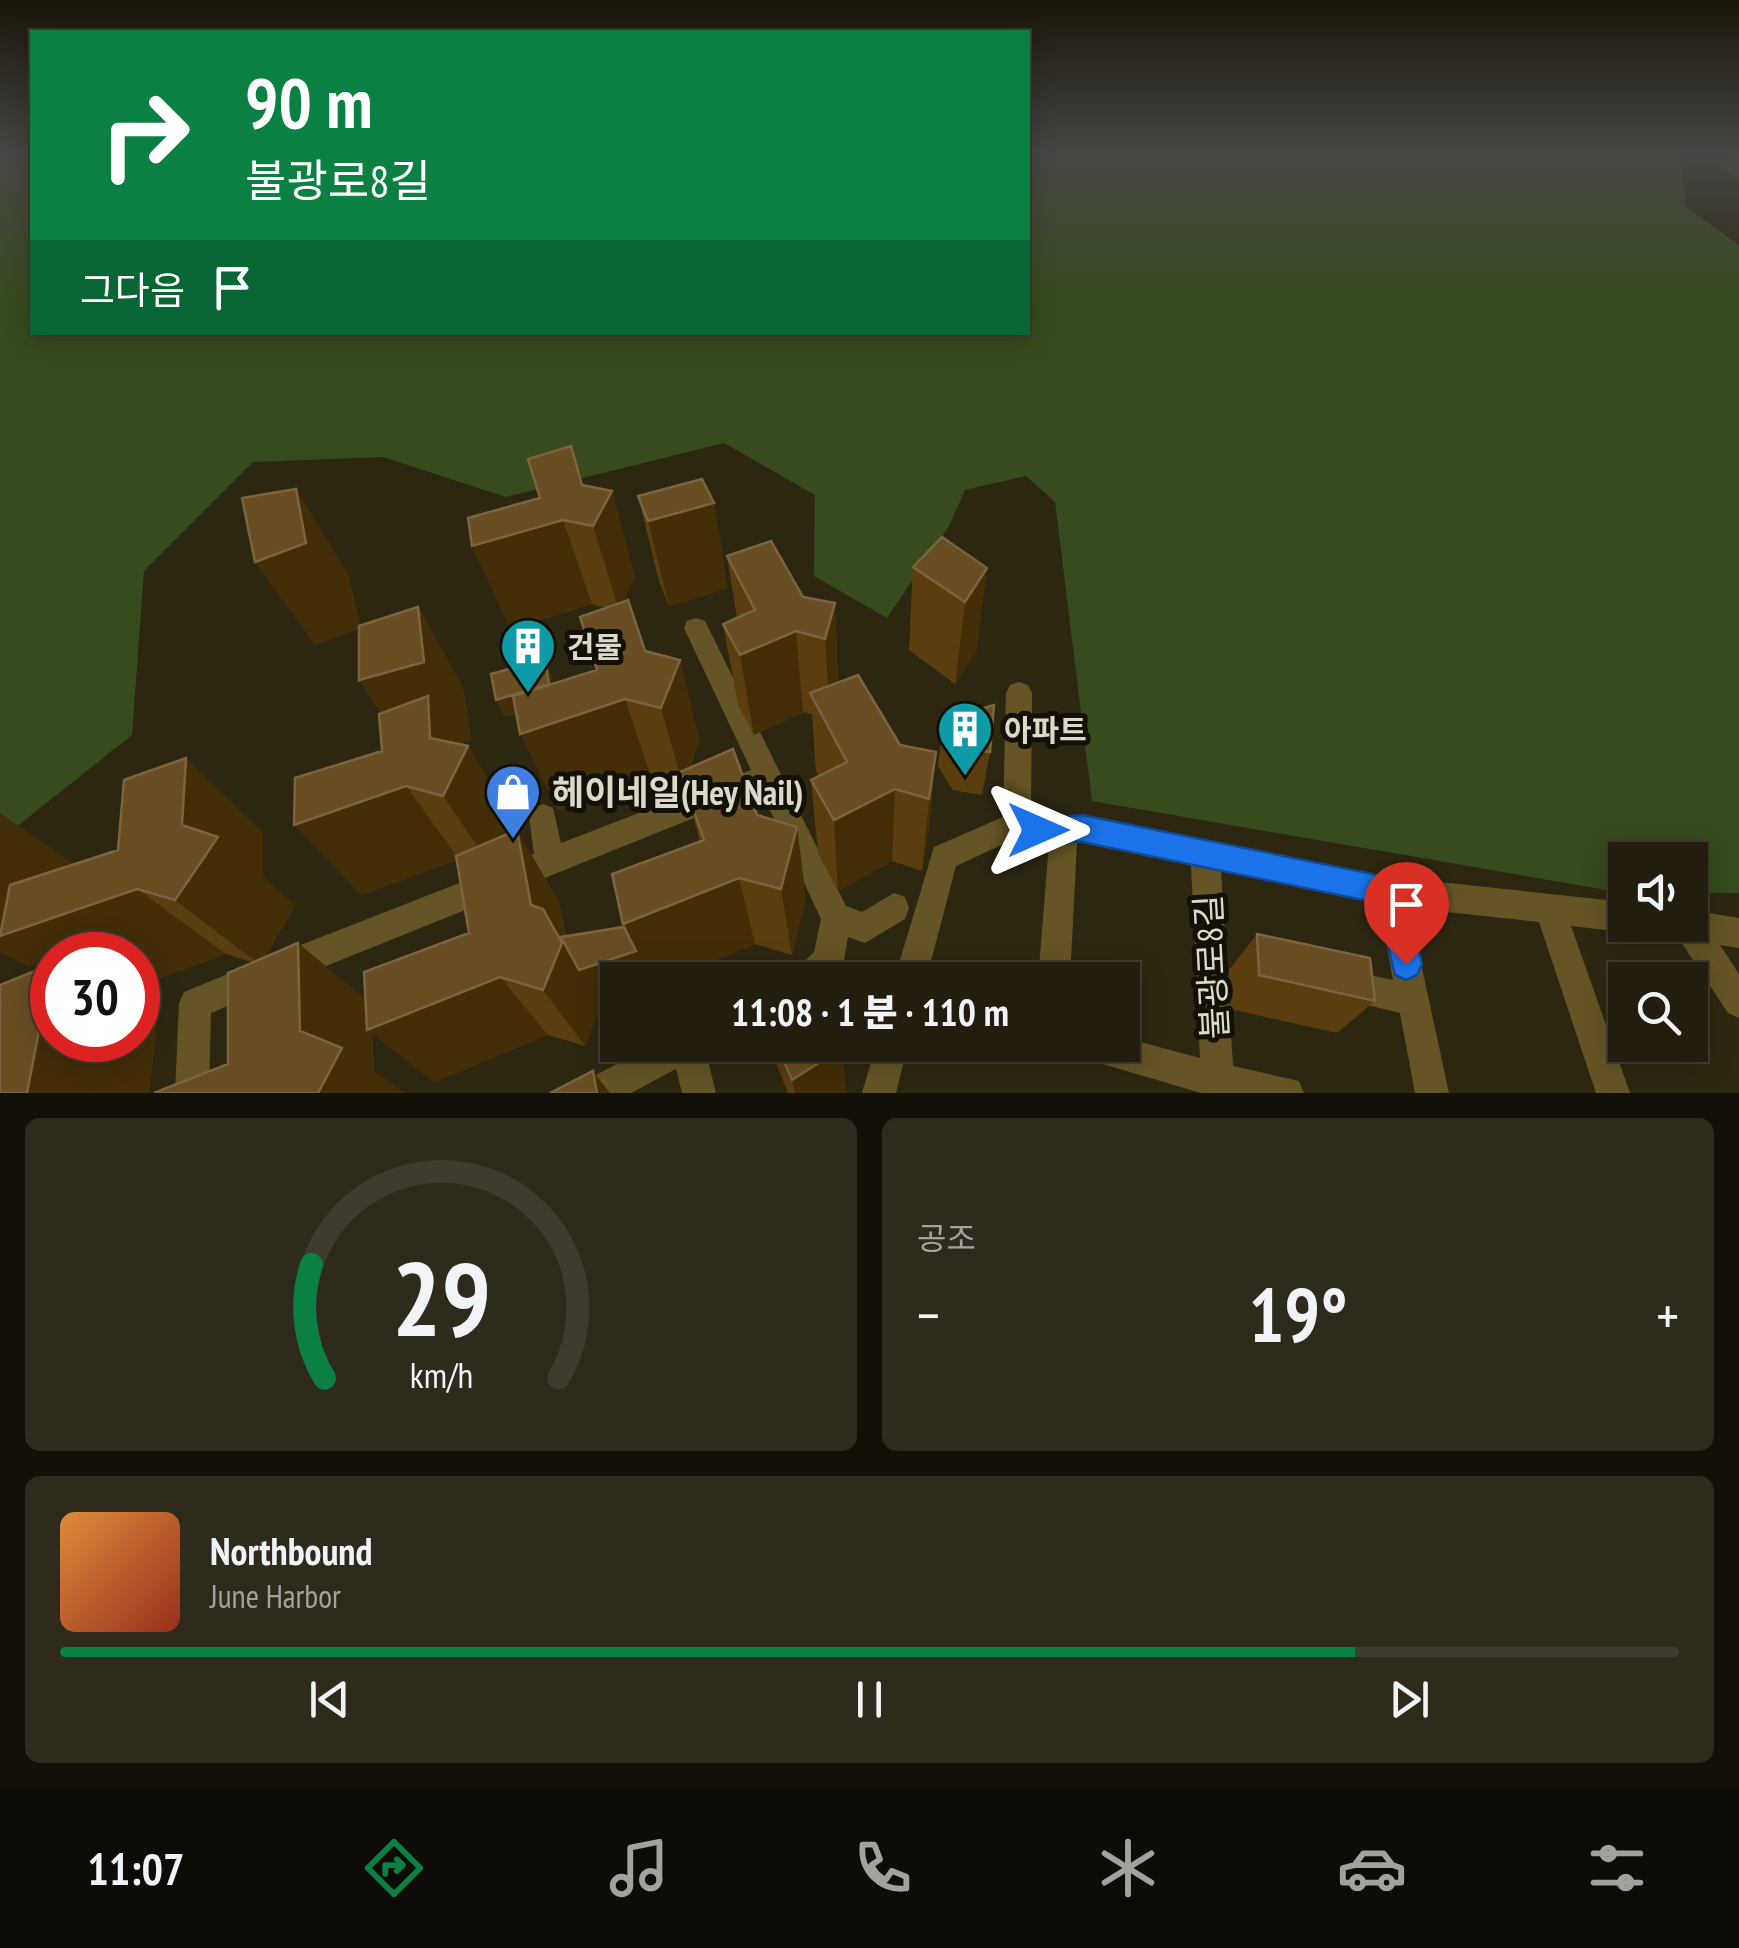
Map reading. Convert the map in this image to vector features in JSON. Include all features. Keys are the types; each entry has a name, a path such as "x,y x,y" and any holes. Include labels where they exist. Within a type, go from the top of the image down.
{"street":[{"path":"696,628 767,776 786,848 836,918 865,928 894,908"},
{"path":"1010,830 1019,693"},
{"path":"192,1093 192,991 550,862 767,776"},
{"path":"543,817 550,862"},
{"path":"1055,962 1064,829"},
{"path":"915,962 944,857 1010,830 1082,829 1391,891 1608,916"},
{"name":"불광로8길","path":"1205,854 1218,1086"},
{"path":"1391,891 1432,1093"},
{"path":"1550,909 1613,1093"},
{"path":"826,962 836,918"},
{"path":"1708,928 1739,932"},
{"path":"1700,942 1739,1002"},
{"path":"1210,958 1248,966"},
{"path":"1321,981 1413,1000"},
{"name":"불광로8길","path":"1140,1061 1218,1086 1286,1093"},
{"path":"596,1093 656,1062"},
{"path":"691,1062 698,1093"},
{"path":"879,1093 887,1062"}],"green space":[{"path":"0,207 30,207 30,335 1030,335 1030,207 1686,207 1739,245 1739,893 1708,893 1708,842 1608,842 1608,890 1092,801 1055,502 1026,476 965,490 949,526 887,618 814,576 815,495 724,443 506,497 383,457 253,462 144,571 132,735 0,840"}],"building":[{"path":"571,446 582,485 612,491 593,526 563,520 472,546 468,518 540,498 528,459"},
{"path":"702,479 714,503 648,521 638,496"},
{"path":"296,489 306,543 255,562 242,498"},
{"path":"942,537 987,568 965,602 913,567"},
{"path":"771,541 803,597 835,603 825,639 796,631 740,655 723,624 755,610 727,556"},
{"path":"628,600 645,651 680,660 661,708 625,699 520,734 513,696 597,670 580,617"},
{"path":"418,607 424,662 359,680 359,626"},
{"path":"545,659 549,684 496,700 491,674"},
{"path":"858,675 900,745 936,752 929,799 895,789 834,820 811,780 847,762 810,693"},
{"path":"428,696 430,738 468,746 443,796 406,786 294,825 295,778 382,751 379,714"},
{"path":"994,705 990,752 958,747 943,721"},
{"path":"733,749 757,815 797,827 781,889 739,878 623,924 612,874 704,840 680,772"},
{"path":"186,758 182,825 218,837 175,900 137,889 0,936 10,885 118,850 124,780"},
{"path":"517,830 531,905 543,909 562,943 543,990 500,977 367,1030 364,972 469,933 456,856"},
{"path":"624,927 636,951 579,970 561,937"},
{"path":"1257,934 1370,958 1375,1001 1259,975"},
{"path":"298,943 300,1031 342,1048 318,1093 154,1093 228,1064 228,973"},
{"path":"30,973 30,1062 33,1062 27,1093 0,1093 0,985"},
{"path":"784,1062 820,1062 792,1080"},
{"path":"593,1071 597,1093 550,1093"}],"place":[{"name":"건물","path":"528,695"},
{"name":"아파트","path":"965,778"},
{"name":"헤이네일(Hey Nail)","path":"513,841"}],"route":[{"path":"1038,830 1082,829 1391,891 1406,964"}]}
